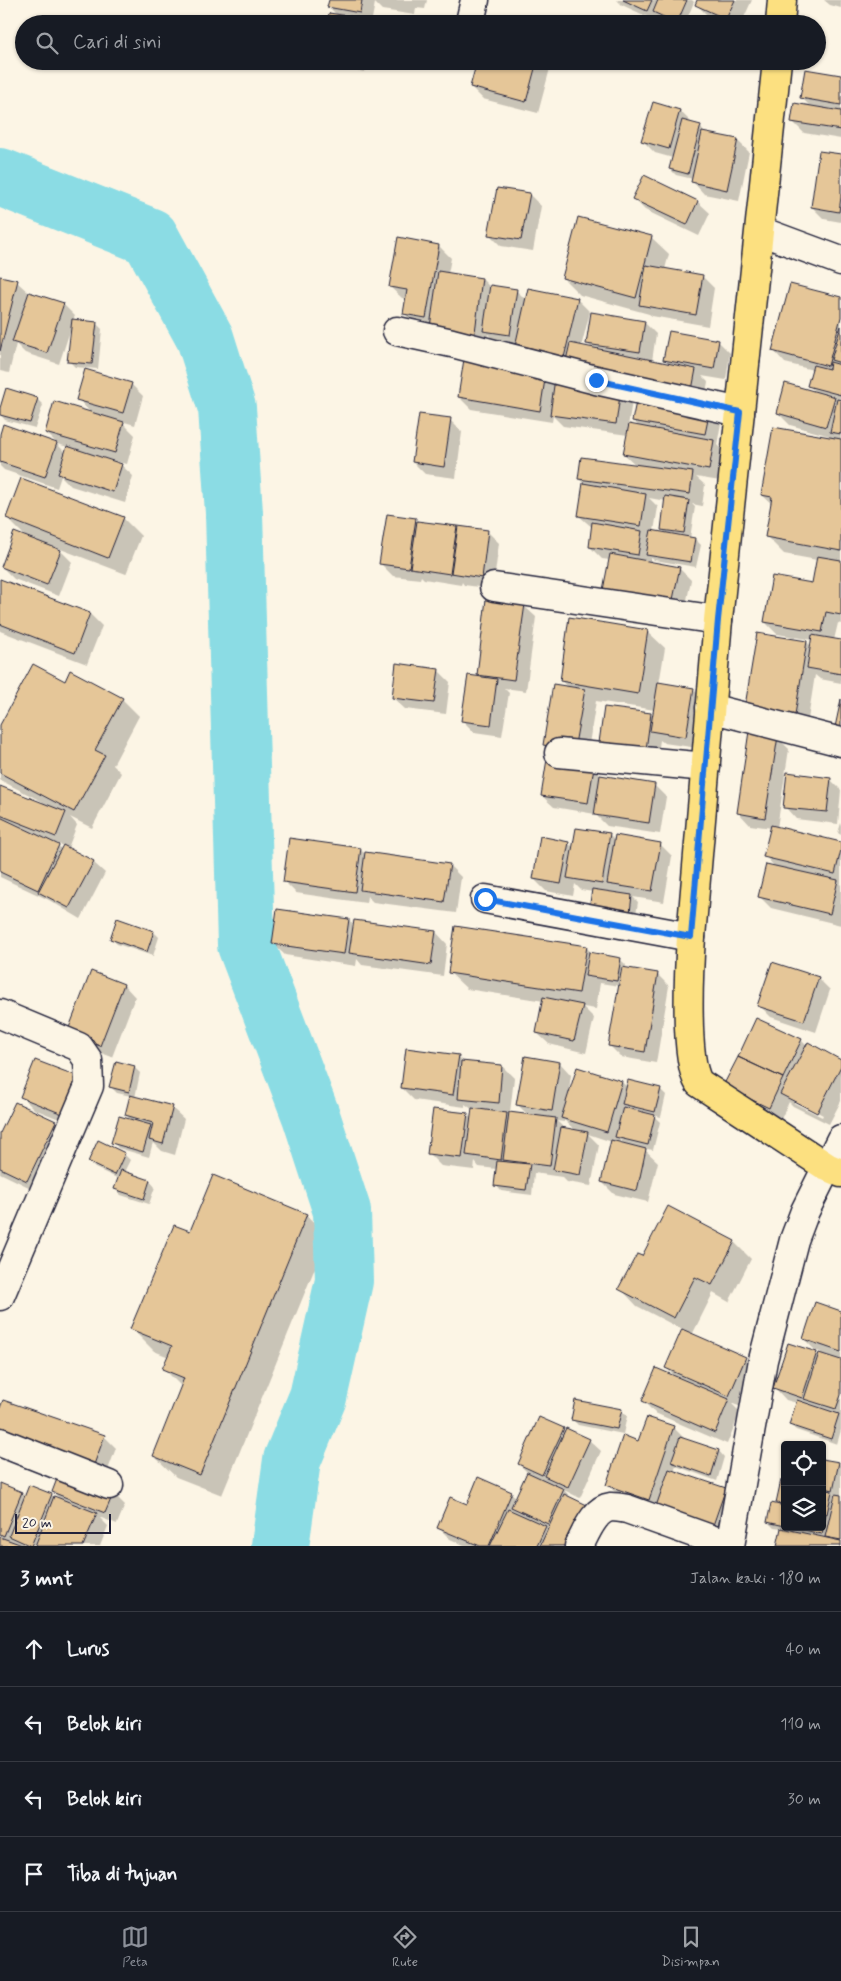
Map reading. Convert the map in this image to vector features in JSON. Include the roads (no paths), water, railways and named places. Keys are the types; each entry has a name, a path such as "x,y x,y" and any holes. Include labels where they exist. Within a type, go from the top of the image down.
{"main road":[{"path":"781,15 782,0"},
{"path":"776,70 710,708 689,968 690,1051 693,1075 699,1083 834,1170"}],"street":[{"path":"760,231 841,262"},
{"path":"397,331 596,380 740,412"},
{"path":"494,587 718,620"},
{"path":"710,708 841,742"},
{"path":"559,753 706,767"},
{"path":"485,899 691,937"},
{"path":"0,1014 79,1047 88,1060 89,1070 89,1086 0,1296"},
{"path":"579,1546 593,1520 601,1510 610,1507 627,1509 730,1546 763,1360 794,1240 804,1211 834,1170 841,1139"},
{"path":"0,1442 109,1485"}],"waterway":[{"path":"0,177 150,237 205,338 227,408 234,513 246,945 311,1116 342,1211 344,1281 318,1397 292,1460 280,1546"}]}
